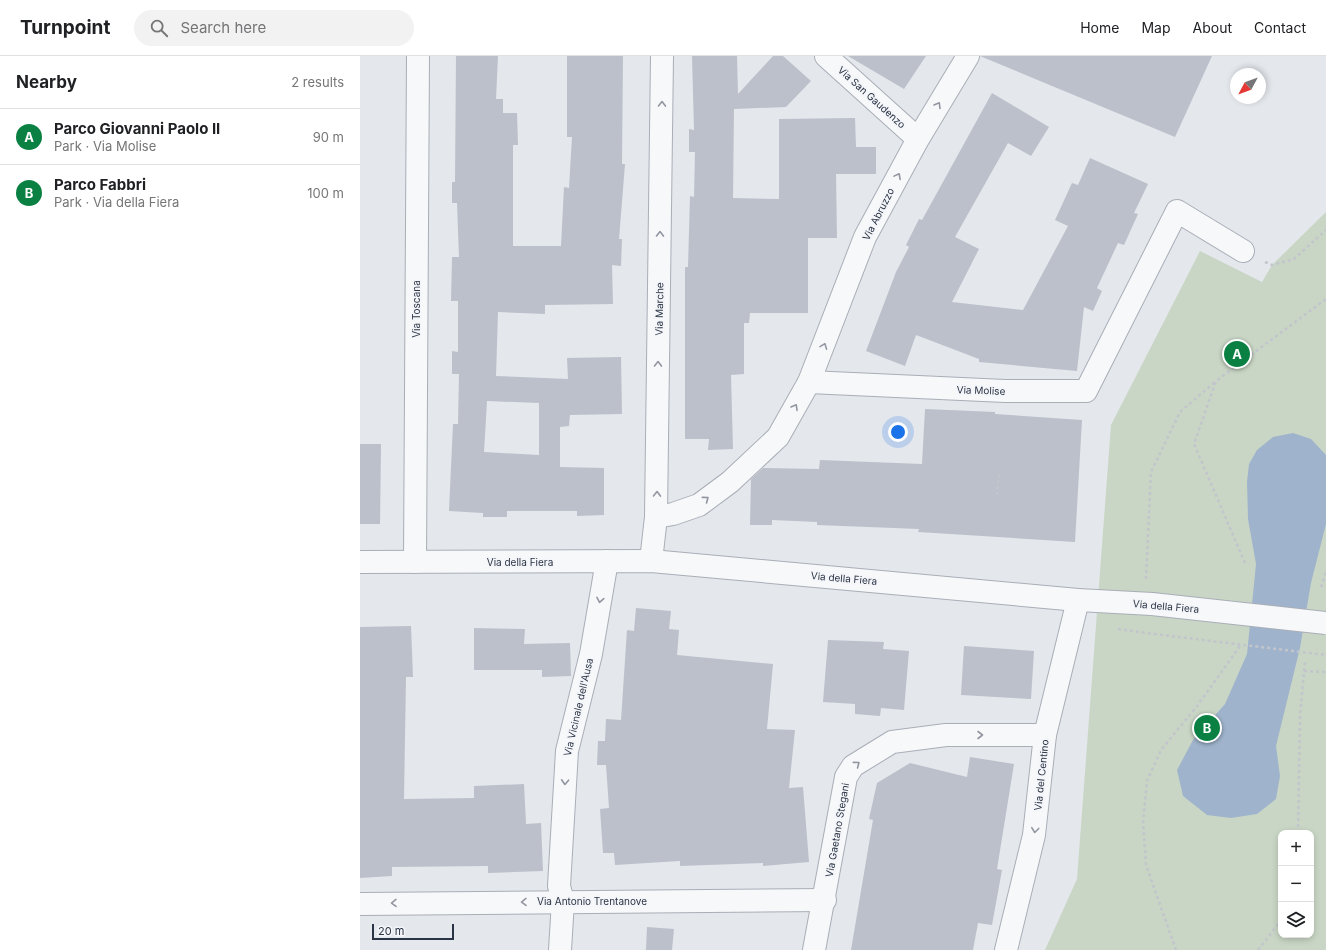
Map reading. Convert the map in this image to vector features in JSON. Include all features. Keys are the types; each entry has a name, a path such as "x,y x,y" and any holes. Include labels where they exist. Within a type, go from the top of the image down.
{"street":[{"name":"Via Toscana","path":"415,562 418,56"},
{"name":"Via Marche","path":"651,561 656,517 662,56"},
{"name":"Via San Gaudenzo","path":"826,56 918,139"},
{"name":"Via Abruzzo","path":"810,382 866,237 918,139 968,56"},
{"name":"Via Molise","path":"810,382 1005,391 1086,391 1178,211 1242,250"},
{"path":"656,517 673,514 698,505 730,482 778,437 810,382"},
{"name":"Via Vicinale dell'Ausa","path":"560,950 563,901 559,886 567,752 590,654 607,561"},
{"name":"Via della Fiera","path":"360,562 651,561 1078,600 1152,604 1326,623"},
{"name":"Via del Centino","path":"1006,950 1034,835 1045,735 1078,600"},
{"name":"Via Gaetano Stegani","path":"814,950 846,777 853,766 892,742 946,735 1045,735"},
{"name":"Via Antonio Trentanove","path":"360,904 563,901 824,900"}],"path":[{"path":"1242,250 1272,265 1294,259 1326,230"},
{"path":"1145,582 1150,472 1180,412 1216,381 1326,299"},
{"path":"1216,381 1194,444 1245,563"},
{"path":"997,495 999,472"},
{"path":"1321,587 1326,573"},
{"path":"1154,634 1326,655"},
{"path":"1176,950 1146,865 1144,822 1147,781 1161,750 1197,706 1240,646"},
{"path":"1298,830 1300,716 1305,661"},
{"path":"1304,671 1326,672"},
{"path":"1258,950 1278,924"}],"green space":[{"path":"1326,212 1326,950 1045,950 1077,879 1111,425 1200,251 1262,282 1272,265"}],"water":[{"path":"1293,433 1311,439 1326,455 1326,524 1311,583 1300,648 1276,746 1280,776 1276,799 1257,814 1231,818 1207,815 1183,796 1177,770 1193,740 1225,704 1247,654 1256,564 1248,519 1247,482 1249,464 1257,450 1273,437"}],"building":[{"path":"456,56 498,56 496,99 503,99 503,113 517,113 518,145 513,145 513,246 561,246 564,187 569,188 572,137 567,137 567,56 623,56 622,164 625,164 619,239 622,239 621,266 612,265 613,304 545,305 545,314 498,312 496,376 568,379 567,358 621,357 622,414 570,415 569,426 560,427 560,467 604,468 604,515 577,516 577,511 507,511 507,517 483,517 483,513 449,511 453,424 458,424 459,374 452,374 452,351 458,352 458,301 451,301 452,257 459,257 457,203 452,203 452,182 455,182","holes":["487,401 539,403 539,455 484,452"]},
{"path":"692,56 737,56 738,94 773,56 783,56 811,81 786,107 734,109 733,198 779,199 779,119 855,118 856,147 876,147 876,174 836,174 837,238 808,238 808,313 750,313 749,323 744,323 744,374 731,375 733,449 708,450 709,439 685,439 685,267 688,267 690,196 694,197 695,152 689,152 689,129 694,130"},
{"path":"848,56 926,56 904,89"},
{"path":"980,56 1212,56 1175,137"},
{"path":"992,93 1049,127 1031,156 1008,143 955,237 979,249 952,302 1023,310 1068,226 1055,220 1072,183 1078,185 1090,158 1148,184 1134,213 1138,214 1124,245 1118,243 1097,288 1102,291 1093,311 1084,307 1077,371 979,362 979,359 916,335 905,366 866,351 896,272 909,247 906,245 919,219 922,220"},
{"path":"925,409 995,412 995,414 1082,420 1075,542 918,532 919,529 817,525 817,522 772,520 772,525 750,525 751,479 763,468 819,469 820,460 922,464"},
{"path":"360,444 381,444 380,524 360,524"},
{"path":"636,608 671,611 669,629 679,630 677,655 773,664 767,729 795,730 789,788 803,787 809,862 763,866 763,863 680,866 680,861 615,865 614,853 603,853 600,809 609,808 606,765 597,765 598,741 605,741 606,719 621,720 627,630 634,631"},
{"path":"411,626 413,677 406,677 404,799 474,798 474,786 524,784 526,824 541,823 543,871 488,873 488,866 392,867 392,876 360,878 360,627"},
{"path":"474,628 525,629 524,644 570,643 571,676 542,677 542,670 474,670"},
{"path":"828,640 884,642 883,649 909,651 904,710 881,708 880,716 855,714 855,704 823,702"},
{"path":"964,646 1034,651 1031,699 961,695"},
{"path":"970,757 1014,764 997,869 1002,870 992,925 978,923 973,950 851,950 873,820 869,819 877,783 910,763 967,777"},
{"path":"647,927 674,929 672,950 646,950"}],"place":[{"name":"Parco Giovanni Paolo II","path":"1237,354"},
{"name":"Parco Fabbri","path":"1207,728"}]}
